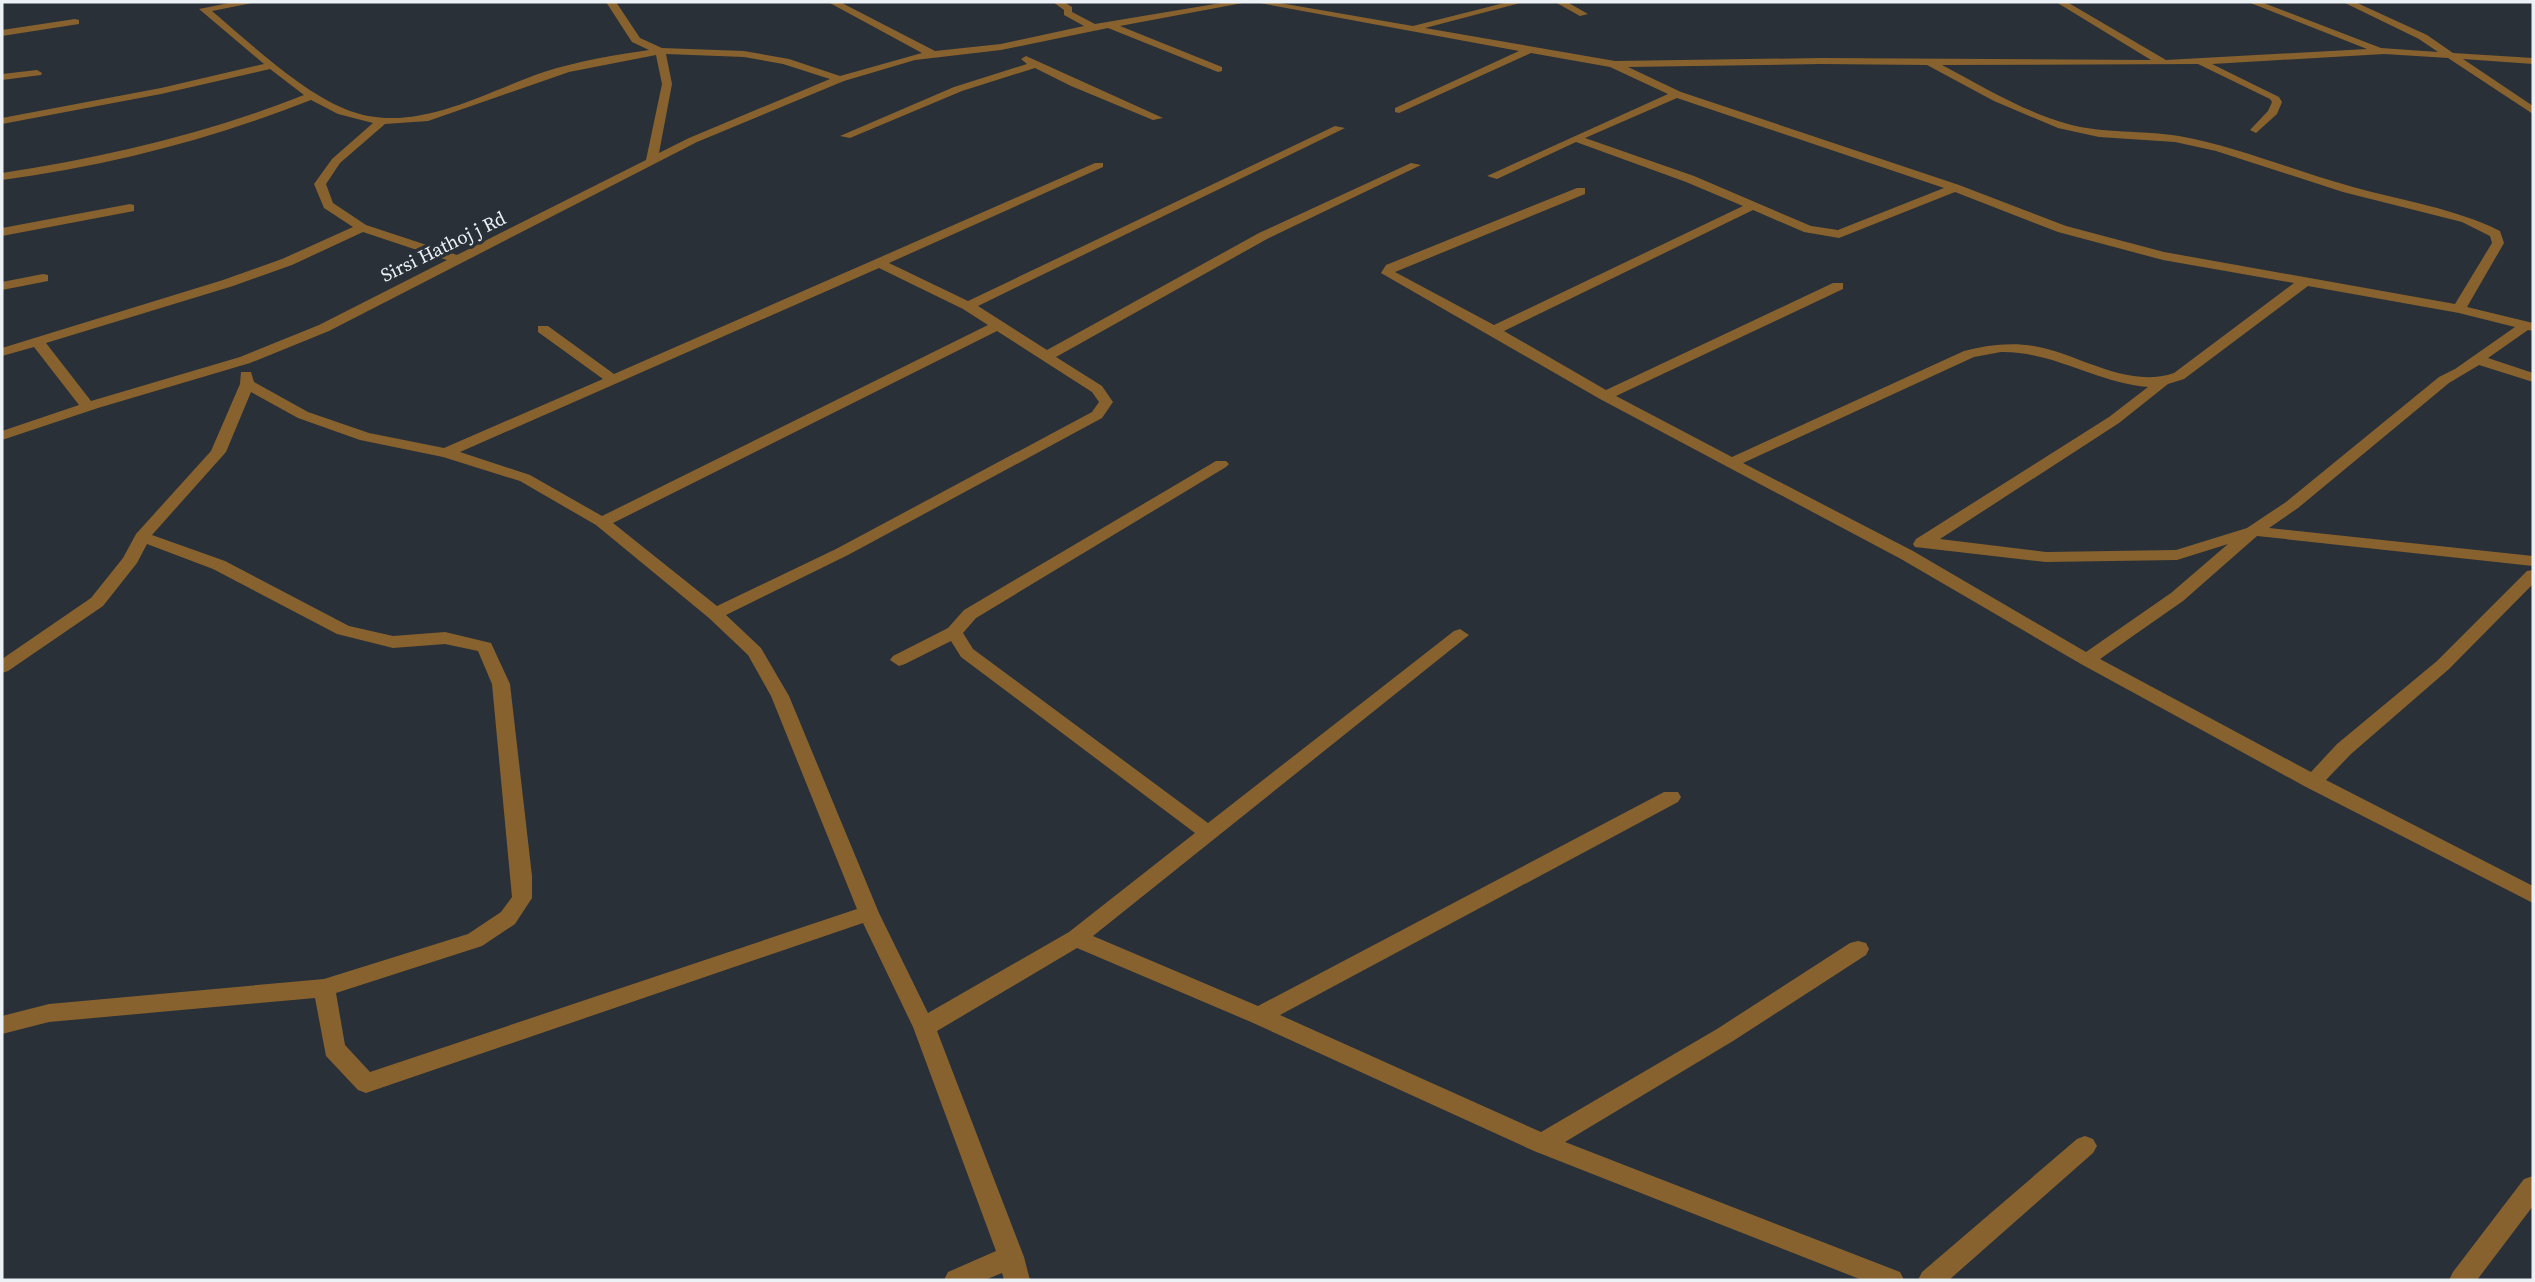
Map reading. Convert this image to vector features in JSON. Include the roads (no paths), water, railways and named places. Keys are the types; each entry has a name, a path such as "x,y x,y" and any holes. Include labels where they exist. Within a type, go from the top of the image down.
{"street":[{"path":"203,6 252,2"},
{"path":"611,2 636,40 660,51"},
{"path":"833,2 936,56"},
{"path":"1058,2 1069,9 1067,13 1072,17 1082,19 1094,27"},
{"name":"Sirsi Hathoj j Rd","path":"2,436 245,360 324,328 693,140 840,79 914,57 1001,47 1094,27 1243,2"},
{"path":"1259,2 1533,48 1613,65 1677,94 1955,187 2062,229 2163,256 2307,280 2459,309 2530,326"},
{"path":"1410,29 1518,2"},
{"path":"1560,2 1583,14"},
{"path":"2062,2 2164,63"},
{"path":"2253,2 2384,51"},
{"path":"2348,2 2412,31 2533,111"},
{"path":"203,6 312,96 346,115 380,123 453,111 535,79 580,65 660,51 744,54 785,61 840,79"},
{"path":"2,33 75,22"},
{"path":"1110,25 1218,69"},
{"path":"1001,47 1075,85 1157,118"},
{"path":"1399,110 1533,48"},
{"path":"651,162 667,84 660,51"},
{"path":"1613,65 1678,62 1928,61 2164,63 2384,51 2533,61"},
{"path":"1928,61 1989,94 2062,126 2099,134 2175,139 2219,148 2347,189 2466,219 2485,227 2496,234 2498,243 2459,309"},
{"path":"2199,61 2274,97 2277,102 2273,112 2256,130"},
{"path":"846,136 958,89 1037,64"},
{"path":"2,121 161,91 272,65"},
{"path":"2,77 37,73"},
{"path":"1493,176 1677,94"},
{"path":"2,177 72,167 170,145 236,126 312,96"},
{"path":"380,123 336,161 320,184 328,205 362,228 456,259"},
{"path":"968,306 1339,128"},
{"path":"1578,139 1754,205 1808,229 1839,234 1955,187"},
{"path":"446,453 1099,165"},
{"path":"1045,358 1263,236 1415,165"},
{"path":"1581,191 1391,268 1388,273 1451,306 1605,396 1907,555 2087,660 2313,782 2533,895"},
{"path":"1493,331 1754,205"},
{"path":"2,232 130,208"},
{"path":"2,352 228,283 287,262 362,228"},
{"path":"715,614 842,552 1097,415 1106,401 1097,389 968,306 879,263"},
{"path":"2,286 43,278"},
{"path":"1907,555 1922,542 2114,420 2161,384 2179,376 2307,280"},
{"path":"1605,396 1838,286"},
{"path":"602,522 998,325"},
{"path":"2087,660 2177,597 2253,531 2292,505 2444,380 2530,326"},
{"path":"543,329 612,379"},
{"path":"37,341 88,407"},
{"path":"1730,463 1969,354 1991,347 2019,347 2055,355 2138,383 2161,384"},
{"path":"2476,359 2533,378"},
{"path":"2,667 97,602 131,558 142,537 218,452 247,384 245,360"},
{"path":"247,384 303,415 353,433 446,453 525,478 602,522 715,614 755,652 780,696 869,912 924,1027 1014,1269 957,1280"},
{"path":"899,660 954,632 970,614 1221,464"},
{"path":"1922,542 2046,556 2178,555 2253,531 2533,561"},
{"path":"2,1025 49,1013 324,988 475,940 508,918 522,898 522,876 501,684 485,647 445,638 393,642 342,630 219,565 142,537"},
{"path":"2313,782 2344,748 2442,665 2533,575"},
{"path":"954,632 967,653 1208,834"},
{"path":"924,1027 1076,938 1460,635"},
{"path":"1259,1016 1671,797"},
{"path":"324,988 334,1049 366,1083 869,912"},
{"path":"1076,938 1259,1016 1542,1144 1891,1280"},
{"path":"1542,1144 1725,1035 1858,949"},
{"path":"1931,1280 2085,1146"},
{"path":"2462,1280 2533,1187"}]}
